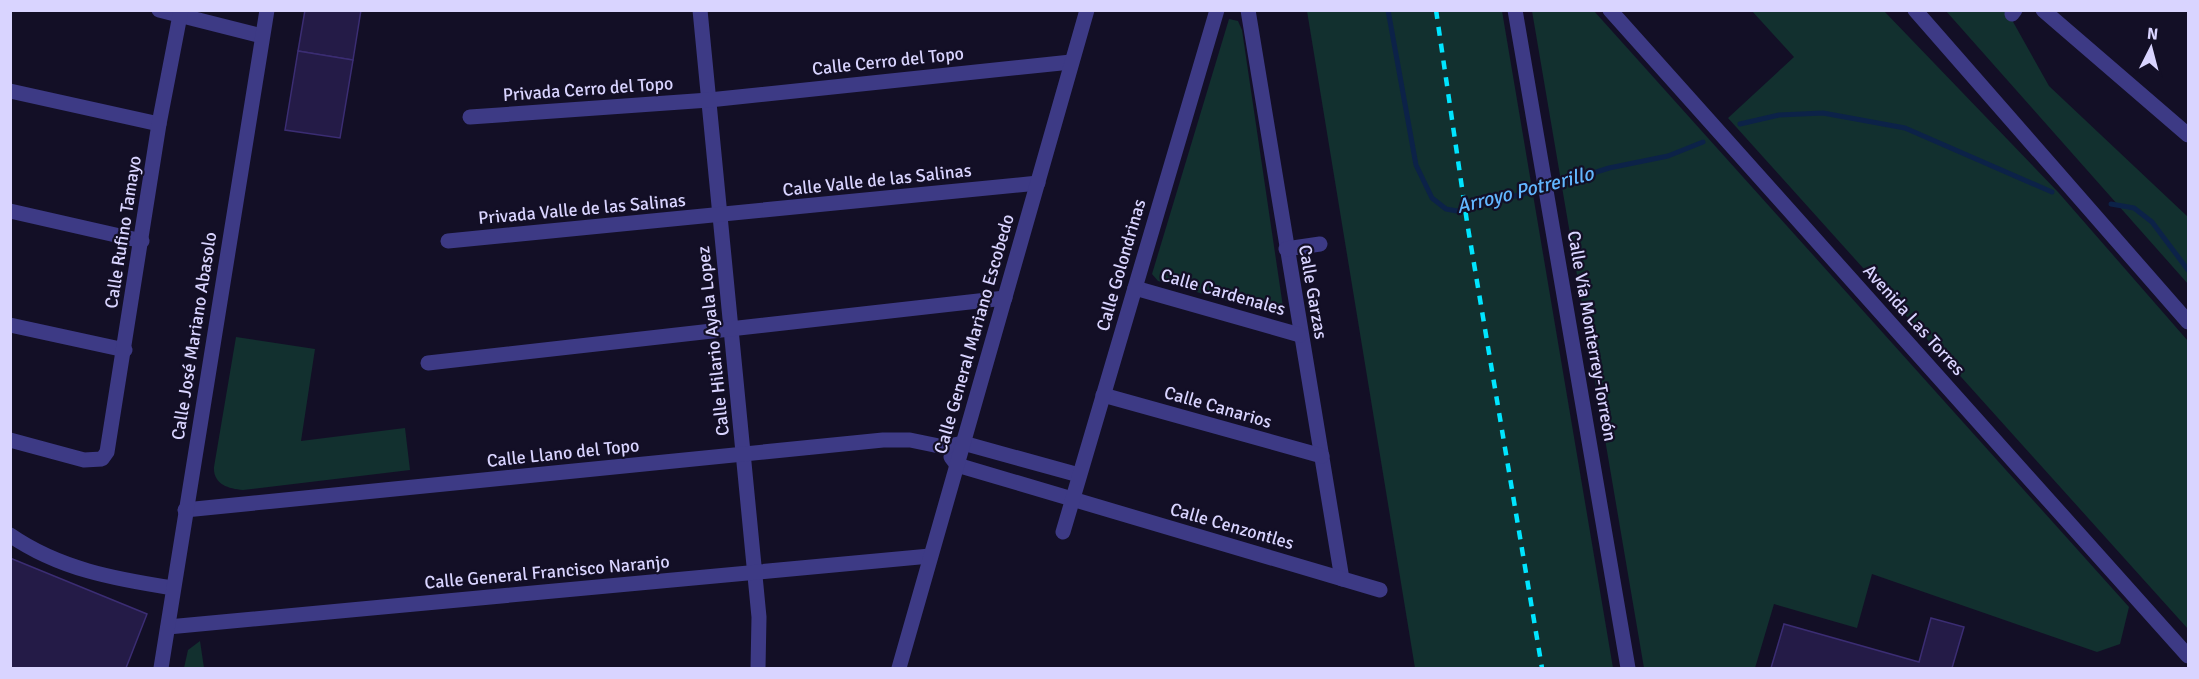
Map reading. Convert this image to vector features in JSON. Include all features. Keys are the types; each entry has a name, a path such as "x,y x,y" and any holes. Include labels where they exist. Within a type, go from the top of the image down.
{"street":[{"path":"159,10 180,13 262,36"},
{"name":"Calle José Mariano Abasolo","path":"161,669 184,510 267,10"},
{"name":"Calle Hilario Ayala Lopez","path":"700,10 759,616 758,669"},
{"name":"Calle General Mariano Escobedo","path":"899,669 1087,10"},
{"name":"Calle Golondrinas","path":"1063,532 1217,10"},
{"name":"Calle Garzas","path":"1248,10 1342,579"},
{"name":"Calle Vía Monterrey-Torreón","path":"1515,10 1628,669"},
{"name":"Avenida Las Torres","path":"1610,10 2188,656"},
{"path":"1914,10 2188,322"},
{"path":"2043,10 2188,135"},
{"name":"Calle Rufino Tamayo","path":"10,440 84,460 102,459 110,440 159,124 180,13"},
{"name":"Calle Cerro del Topo","path":"709,100 1071,62"},
{"path":"10,91 159,124"},
{"name":"Privada Cerro del Topo","path":"470,117 709,100"},
{"name":"Calle Valle de las Salinas","path":"719,215 1038,183"},
{"path":"10,211 142,241"},
{"name":"Privada Valle de las Salinas","path":"447,241 719,215"},
{"path":"1286,249 1320,244"},
{"name":"Calle Cardenales","path":"1135,288 1300,335"},
{"path":"428,363 1005,298"},
{"path":"10,325 124,350"},
{"name":"Calle Canarios","path":"1103,395 1322,456"},
{"name":"Calle Llano del Topo","path":"184,510 883,440 910,440 944,447 963,443"},
{"path":"963,443 1079,475"},
{"path":"944,447 957,465"},
{"name":"Calle Cenzontles","path":"957,465 1380,590"},
{"path":"10,535 42,555 75,568 129,581 173,588"},
{"name":"Calle General Francisco Naranjo","path":"168,627 930,556"}],"green space":[{"path":"1307,11 1502,11 1613,668 1415,668"},
{"path":"1532,11 1594,11 2129,607 2120,644 2097,652 1872,574 1857,628 1774,604 1755,668 1644,668"},
{"path":"1752,11 1884,11 2058,192 2188,341 2188,629 1728,118 1794,57"},
{"path":"1946,11 2007,11 2049,86 2188,217 2188,284"},
{"path":"1229,19 1238,21 1242,30 1283,307 1277,315 1158,281 1152,274"},
{"path":"236,337 315,349 301,441 405,428 410,470 243,490 222,485 216,478 214,467"},
{"path":"200,641 204,668 184,668 188,650"}],"building":[{"path":"305,10 361,10 353,60 298,51"},
{"path":"298,51 353,60 340,138 285,130"},
{"path":"10,558 147,614 126,668 10,668"},
{"path":"1931,618 1964,627 1952,668 1771,668 1784,624 1919,662"}],"waterway":[{"name":"Arroyo Potrerillo","path":"1388,10 1416,165 1432,198 1446,209 1457,211 1546,188 1609,168 1668,156 1703,142"},
{"name":"Arroyo Potrerillo","path":"1740,124 1779,115 1823,113 1905,128 2052,192"},
{"name":"Arroyo Potrerillo","path":"2111,204 2134,208 2152,222 2188,270"}],"railway":[{"path":"1436,10 1467,222 1542,668"}]}
